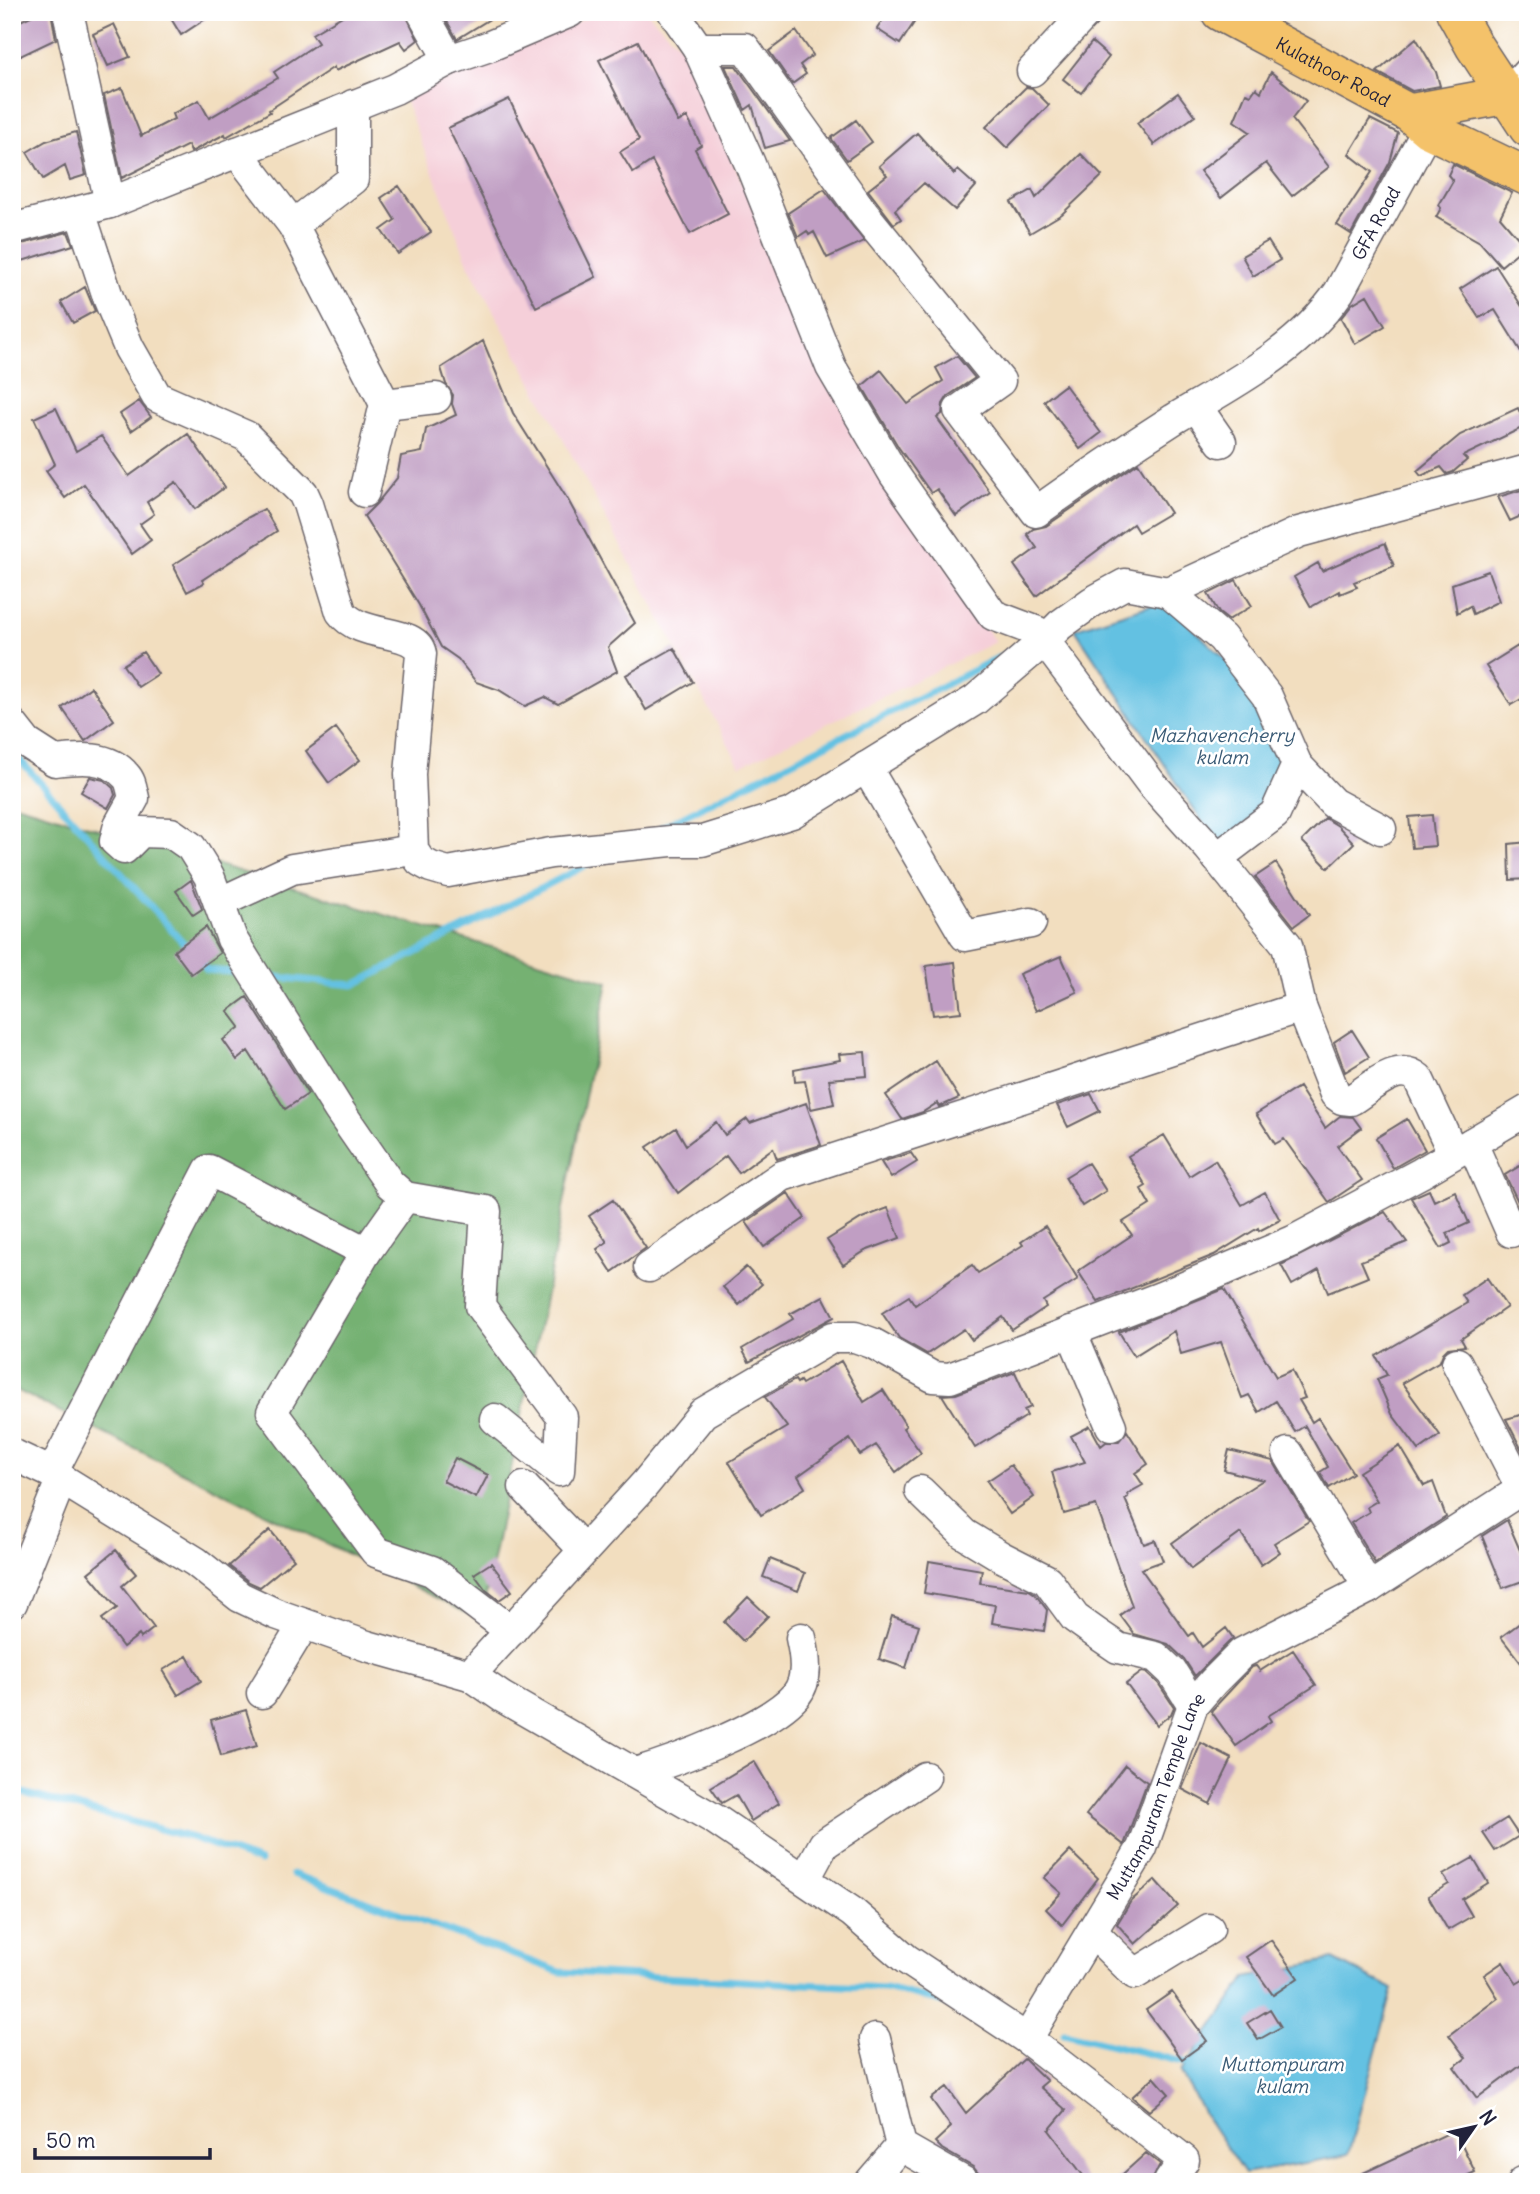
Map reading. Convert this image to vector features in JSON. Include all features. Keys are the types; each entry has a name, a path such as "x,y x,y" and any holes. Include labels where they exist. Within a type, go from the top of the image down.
{"main road":[{"name":"Kulathoor Road","path":"1220,12 1419,121 1528,177"},
{"path":"1455,12 1474,46 1518,83 1528,128"},
{"path":"1419,121 1518,83"}],"street":[{"path":"68,12 110,203"},
{"path":"422,12 449,60"},
{"path":"12,229 110,203 395,89 449,60 490,46 569,12"},
{"path":"673,12 698,48 750,164 831,368 894,474 993,615 1038,632 1150,782 1217,858 1287,945 1301,1007 1335,1094 1342,1099 1351,1100 1397,1071 1412,1072 1462,1148 1511,1232"},
{"path":"1031,71 1087,12"},
{"name":"GFA Road","path":"698,48 745,48 864,214 1000,381 959,410 1036,512 1105,463 1268,361 1322,316 1339,292 1419,121"},
{"path":"293,225 353,179 353,105"},
{"path":"237,152 293,225 385,404 364,492"},
{"path":"80,212 108,300 129,348 157,397 246,436 303,493 341,612 346,619 357,626 411,640 418,645 421,654 410,774 413,850 420,861 431,867 448,872 551,853 671,841 702,841 792,813 975,700 1044,642 1060,625 1092,602 1125,584 1168,592 1222,638 1267,696 1297,765 1333,803 1381,829"},
{"path":"385,404 436,398"},
{"path":"1196,406 1221,442"},
{"path":"1168,592 1299,532 1528,470"},
{"path":"12,724 27,743 55,761 81,758 112,763 128,777 134,798 119,825 115,841 124,849 141,832 171,833 191,847 209,876 232,939 339,1110 390,1184 405,1197 486,1211 480,1306 562,1417 559,1471 495,1419"},
{"path":"1217,858 1275,814 1297,765"},
{"path":"866,767 964,936 1031,923"},
{"path":"219,903 292,869 413,850"},
{"path":"649,1267 782,1176 1301,1007"},
{"path":"470,1675 645,1484 703,1413 833,1337 855,1337 872,1343 933,1377 950,1378 1161,1297 1293,1241 1528,1110"},
{"path":"12,1603 56,1476 209,1170 366,1252"},
{"path":"405,1197 366,1252 272,1412 376,1552 432,1572 510,1631"},
{"path":"1071,1331 1111,1426"},
{"path":"1457,1363 1525,1489"},
{"path":"1288,1453 1369,1588"},
{"path":"12,1454 56,1476 196,1562 240,1597 276,1614 368,1646 470,1675 502,1697 727,1827 852,1912 906,1959 1027,2039 1184,2160 1169,2182"},
{"path":"524,1487 584,1550"},
{"name":"Muttampuram Temple Lane","path":"1027,2039 1142,1848 1193,1705 1213,1682 1242,1653 1369,1588 1525,1489"},
{"path":"920,1492 964,1534 1046,1580 1075,1618 1096,1633 1118,1648 1156,1657 1172,1672 1193,1705"},
{"path":"262,1693 304,1624"},
{"path":"635,1773 744,1730 775,1712 796,1694 804,1678 805,1657 801,1637"},
{"path":"805,1879 824,1844 925,1777"},
{"path":"1092,1931 1135,1974 1209,1929"},
{"path":"875,2039 901,2146 964,2182"},
{"path":"870,2182 901,2146"},
{"path":"1522,2182 1528,2180"}],"shaded area":[{"path":"600,12 647,12 681,47 851,422 995,642 740,766 469,266 404,98"}],"green space":[{"path":"12,803 608,982 481,1620 12,1388"}],"water":[{"name":"Mazhavencherry kulam","path":"1164,601 1242,675 1290,780 1221,850 1075,629"},
{"name":"Muttompuram kulam","path":"1333,1959 1393,1989 1348,2155 1244,2174 1203,2112 1181,2072 1246,1978"}],"building":[{"path":"39,12 51,12 56,39 12,60 12,25"},
{"path":"167,12 216,12 181,35"},
{"path":"349,12 405,12 418,40 406,49 400,41 335,71 334,67 269,110 270,112 226,137 225,134 191,152 188,145 122,178 104,95 122,88 141,136 174,119 172,114 199,100 209,118 278,78 274,72 318,43 312,34"},
{"path":"450,12 501,12 457,39 444,16"},
{"path":"888,12 921,12 900,44 877,29"},
{"path":"114,24 130,57 108,66 93,34"},
{"path":"796,31 813,55 800,65 806,74 792,84 769,51"},
{"path":"1416,38 1436,72 1440,86 1412,91 1377,72"},
{"path":"638,41 678,122 687,117 701,145 695,149 728,214 690,234 652,161 633,173 620,152 639,140 599,60"},
{"path":"1092,42 1109,57 1081,93 1063,79"},
{"path":"725,66 736,66 790,141 765,148 752,105 745,110"},
{"path":"1271,72 1306,101 1292,119 1329,167 1292,196 1266,163 1221,198 1200,171 1250,132 1234,121 1246,93 1251,95 1256,88 1261,92"},
{"path":"1026,87 1032,88 1049,105 1007,148 986,127"},
{"path":"1178,93 1195,116 1154,145 1137,123"},
{"path":"509,99 596,277 536,307 448,128"},
{"path":"1370,119 1398,133 1390,162 1351,234 1337,225 1372,172 1349,154"},
{"path":"856,120 872,142 847,160 831,138"},
{"path":"76,132 86,175 70,180 65,166 43,179 27,152 46,141"},
{"path":"917,133 954,174 958,170 976,186 955,210 924,183 895,210 901,219 894,224 868,190 887,175 879,166"},
{"path":"1081,154 1102,176 1062,214 1030,233 1011,202 1032,190 1036,198"},
{"path":"1453,164 1512,193 1500,217 1525,246 1501,266 1480,242 1436,217 1441,208 1439,205 1453,181 1448,175"},
{"path":"399,186 431,232 398,254 381,230 395,220 381,198"},
{"path":"824,189 864,241 827,258 814,232 809,235 807,231 798,237 788,213"},
{"path":"68,232 73,245 19,262 14,246"},
{"path":"1268,241 1280,260 1253,276 1242,256"},
{"path":"1496,266 1528,316 1528,363 1495,310 1479,318 1460,289"},
{"path":"85,287 95,311 73,323 61,302"},
{"path":"1367,295 1385,326 1355,344 1341,318 1352,304"},
{"path":"483,341 513,413 568,500 635,623 608,647 617,671 558,704 545,697 525,706 499,690 476,682 458,659 441,647 419,605 364,516 397,478 401,456 422,452 426,429 456,415 452,404 453,395 441,368"},
{"path":"957,356 975,378 948,396 943,404 942,414 937,418 990,492 956,516 937,489 931,493 899,448 862,386 881,370 908,404 943,381 936,368"},
{"path":"1065,385 1101,433 1080,449 1044,401"},
{"path":"139,401 151,417 131,431 120,414"},
{"path":"56,408 76,451 101,436 129,476 188,434 225,487 195,509 176,482 147,502 154,514 140,524 151,540 132,554 84,484 65,498 46,471 55,464 34,418"},
{"path":"1518,408 1526,426 1463,456 1467,460 1453,472 1447,474 1441,467 1421,476 1417,471 1460,435"},
{"path":"1138,463 1170,513 1138,532 1133,524 1036,596 1014,565 1037,548 1027,534 1033,529 1046,526"},
{"path":"1528,488 1528,513 1510,521 1498,497"},
{"path":"264,509 277,531 187,592 173,565"},
{"path":"1385,543 1394,566 1354,582 1357,587 1340,594 1339,591 1311,607 1294,577 1318,563 1322,571"},
{"path":"1488,571 1499,601 1473,614 1470,606 1457,613 1452,584"},
{"path":"1236,580 1252,606 1228,620 1219,613 1208,594"},
{"path":"1518,646 1528,662 1528,695 1511,705 1486,666"},
{"path":"674,648 693,682 646,710 626,675"},
{"path":"143,652 158,674 138,687 123,665"},
{"path":"91,687 114,720 85,741 62,708"},
{"path":"336,728 360,760 329,783 306,751"},
{"path":"90,777 104,780 113,788 115,795 108,808 81,792"},
{"path":"1432,815 1435,846 1412,848 1409,817"},
{"path":"1325,818 1338,826 1354,843 1328,868 1302,841"},
{"path":"1528,842 1528,879 1510,880 1509,844"},
{"path":"1276,863 1309,915 1294,926 1255,877"},
{"path":"191,880 202,909 193,915 176,891"},
{"path":"206,927 220,953 191,974 174,951"},
{"path":"1061,956 1077,992 1036,1011 1019,974"},
{"path":"955,962 961,1012 933,1015 926,966"},
{"path":"247,997 308,1094 285,1109 248,1051 237,1060 223,1040 240,1027 228,1011"},
{"path":"1352,1030 1369,1057 1345,1072 1334,1042"},
{"path":"865,1052 867,1076 829,1079 834,1104 811,1109 805,1081 795,1082 794,1069 840,1060 839,1054"},
{"path":"936,1061 959,1098 939,1107 937,1103 923,1112 902,1119 886,1095"},
{"path":"1299,1087 1325,1128 1340,1116 1353,1117 1361,1128 1337,1146 1362,1180 1329,1202 1284,1139 1275,1144 1256,1114"},
{"path":"1091,1094 1100,1111 1068,1127 1057,1105"},
{"path":"806,1103 821,1145 777,1159 773,1148 739,1173 726,1156 678,1193 647,1147 676,1128 686,1145 716,1122 725,1135 747,1119 750,1123"},
{"path":"1407,1119 1425,1150 1393,1168 1376,1138"},
{"path":"1164,1135 1189,1176 1215,1160 1242,1205 1265,1192 1280,1220 1259,1231 1258,1228 1214,1255 1098,1302 1078,1271 1132,1235 1123,1222 1150,1205 1141,1189 1146,1186 1128,1156"},
{"path":"911,1153 917,1162 891,1178 881,1162"},
{"path":"1528,1161 1528,1222 1505,1175"},
{"path":"1088,1163 1106,1191 1082,1206 1065,1177"},
{"path":"1429,1190 1434,1201 1455,1191 1469,1223 1447,1233 1451,1243 1441,1248 1411,1198"},
{"path":"788,1193 805,1218 764,1247 746,1222"},
{"path":"613,1200 646,1248 612,1272 597,1249 607,1242 589,1216"},
{"path":"888,1208 900,1238 865,1251 843,1265 827,1240 862,1218"},
{"path":"1385,1212 1407,1242 1361,1261 1368,1277 1328,1293 1319,1270 1292,1285 1281,1265"},
{"path":"1045,1226 1078,1279 1043,1301 1046,1307 1012,1330 1003,1317 972,1340 964,1329 927,1354 899,1338 882,1313 909,1296 915,1305 972,1265 978,1273 1023,1245 1021,1242"},
{"path":"746,1267 762,1284 739,1305 723,1287"},
{"path":"1487,1278 1507,1307 1461,1339 1465,1346 1448,1348 1440,1361 1402,1383 1440,1435 1419,1450 1392,1414 1377,1379 1387,1375 1376,1356 1467,1303 1462,1295"},
{"path":"1224,1289 1276,1377 1292,1370 1305,1398 1299,1400 1312,1422 1318,1418 1353,1473 1329,1488 1320,1472 1328,1467 1305,1426 1295,1432 1276,1401 1259,1412 1249,1395 1242,1398 1221,1342 1181,1354 1174,1331 1134,1356 1119,1332"},
{"path":"823,1296 834,1317 749,1362 742,1349 793,1319 790,1314"},
{"path":"841,1361 864,1402 883,1390 906,1426 903,1428 921,1453 896,1472 876,1445 860,1455 850,1439 798,1476 805,1488 761,1515 729,1462 787,1427 765,1397 795,1380 802,1384"},
{"path":"1015,1372 1031,1407 1024,1410 1027,1416 975,1448 942,1395 956,1394"},
{"path":"1528,1413 1528,1462 1506,1419"},
{"path":"1090,1426 1101,1446 1106,1442 1118,1442 1127,1431 1148,1464 1135,1473 1143,1485 1127,1494 1125,1499 1144,1544 1155,1540 1163,1561 1141,1569 1189,1636 1193,1633 1202,1647 1226,1628 1233,1638 1195,1676 1184,1659 1168,1644 1134,1634 1120,1615 1132,1606 1096,1505 1064,1514 1052,1472 1085,1462 1071,1436"},
{"path":"1400,1446 1424,1486 1433,1482 1446,1517 1375,1563 1351,1523 1369,1512 1367,1507 1377,1501 1359,1472"},
{"path":"1229,1450 1273,1461 1309,1521 1274,1543 1280,1552 1261,1565 1241,1533 1191,1569 1172,1543 1263,1480 1224,1470"},
{"path":"455,1458 488,1475 476,1498 443,1481"},
{"path":"1011,1465 1034,1497 1010,1514 987,1481"},
{"path":"1507,1520 1528,1569 1528,1579 1503,1588 1482,1536"},
{"path":"270,1530 294,1559 260,1587 229,1566"},
{"path":"116,1550 136,1574 122,1586 154,1628 123,1647 102,1619 117,1608 88,1573"},
{"path":"770,1559 805,1573 798,1591 763,1577"},
{"path":"929,1561 982,1570 980,1583 1029,1590 1047,1610 1044,1631 992,1623 995,1605 924,1593"},
{"path":"491,1563 512,1591 499,1600 486,1590 474,1574"},
{"path":"748,1597 768,1616 743,1641 724,1622"},
{"path":"892,1616 919,1625 906,1668 879,1659"},
{"path":"1528,1617 1528,1672 1501,1637"},
{"path":"1293,1650 1316,1685 1268,1716 1271,1721 1236,1746 1211,1711 1252,1667 1256,1666 1260,1671"},
{"path":"187,1656 201,1681 178,1695 163,1670"},
{"path":"1142,1672 1158,1683 1174,1707 1171,1714 1157,1725 1126,1684"},
{"path":"246,1710 257,1746 221,1756 211,1720"},
{"path":"1201,1743 1232,1759 1210,1804 1182,1789"},
{"path":"754,1761 779,1803 751,1821 736,1795 722,1803 711,1787"},
{"path":"1125,1765 1147,1782 1124,1845 1086,1815"},
{"path":"1507,1818 1519,1836 1495,1851 1483,1833"},
{"path":"1070,1851 1098,1878 1062,1925 1046,1909 1061,1893 1044,1878"},
{"path":"1473,1858 1488,1883 1462,1899 1472,1916 1448,1930 1428,1896 1449,1884 1443,1875"},
{"path":"1155,1880 1178,1906 1135,1944 1117,1924 1131,1901"},
{"path":"1271,1940 1298,1978 1273,1995 1246,1957"},
{"path":"1503,1962 1516,1983 1528,1976 1528,2060 1477,2098 1454,2067 1466,2058 1449,2035 1498,1998 1484,1975"},
{"path":"1172,1992 1207,2041 1182,2059 1146,2010"},
{"path":"1270,2009 1281,2027 1258,2040 1247,2023"},
{"path":"1024,2059 1047,2081 1040,2087 1066,2110 1049,2130 1088,2182 981,2182 973,2167 935,2142 951,2127 931,2099 947,2087 966,2113"},
{"path":"1154,2077 1169,2094 1149,2111 1132,2097"},
{"path":"1455,2130 1475,2172 1453,2182 1344,2182"},
{"path":"1146,2153 1160,2164 1152,2181 1114,2182"}],"waterway":[{"path":"662,827 1014,650"},
{"path":"12,751 189,949"},
{"path":"265,976 354,985 588,864"},
{"path":"199,960 207,970 242,973"},
{"path":"12,1790 193,1838 260,1862"},
{"path":"293,1874 560,1972 885,1988 954,2005"},
{"path":"1064,2033 1195,2065"}]}
